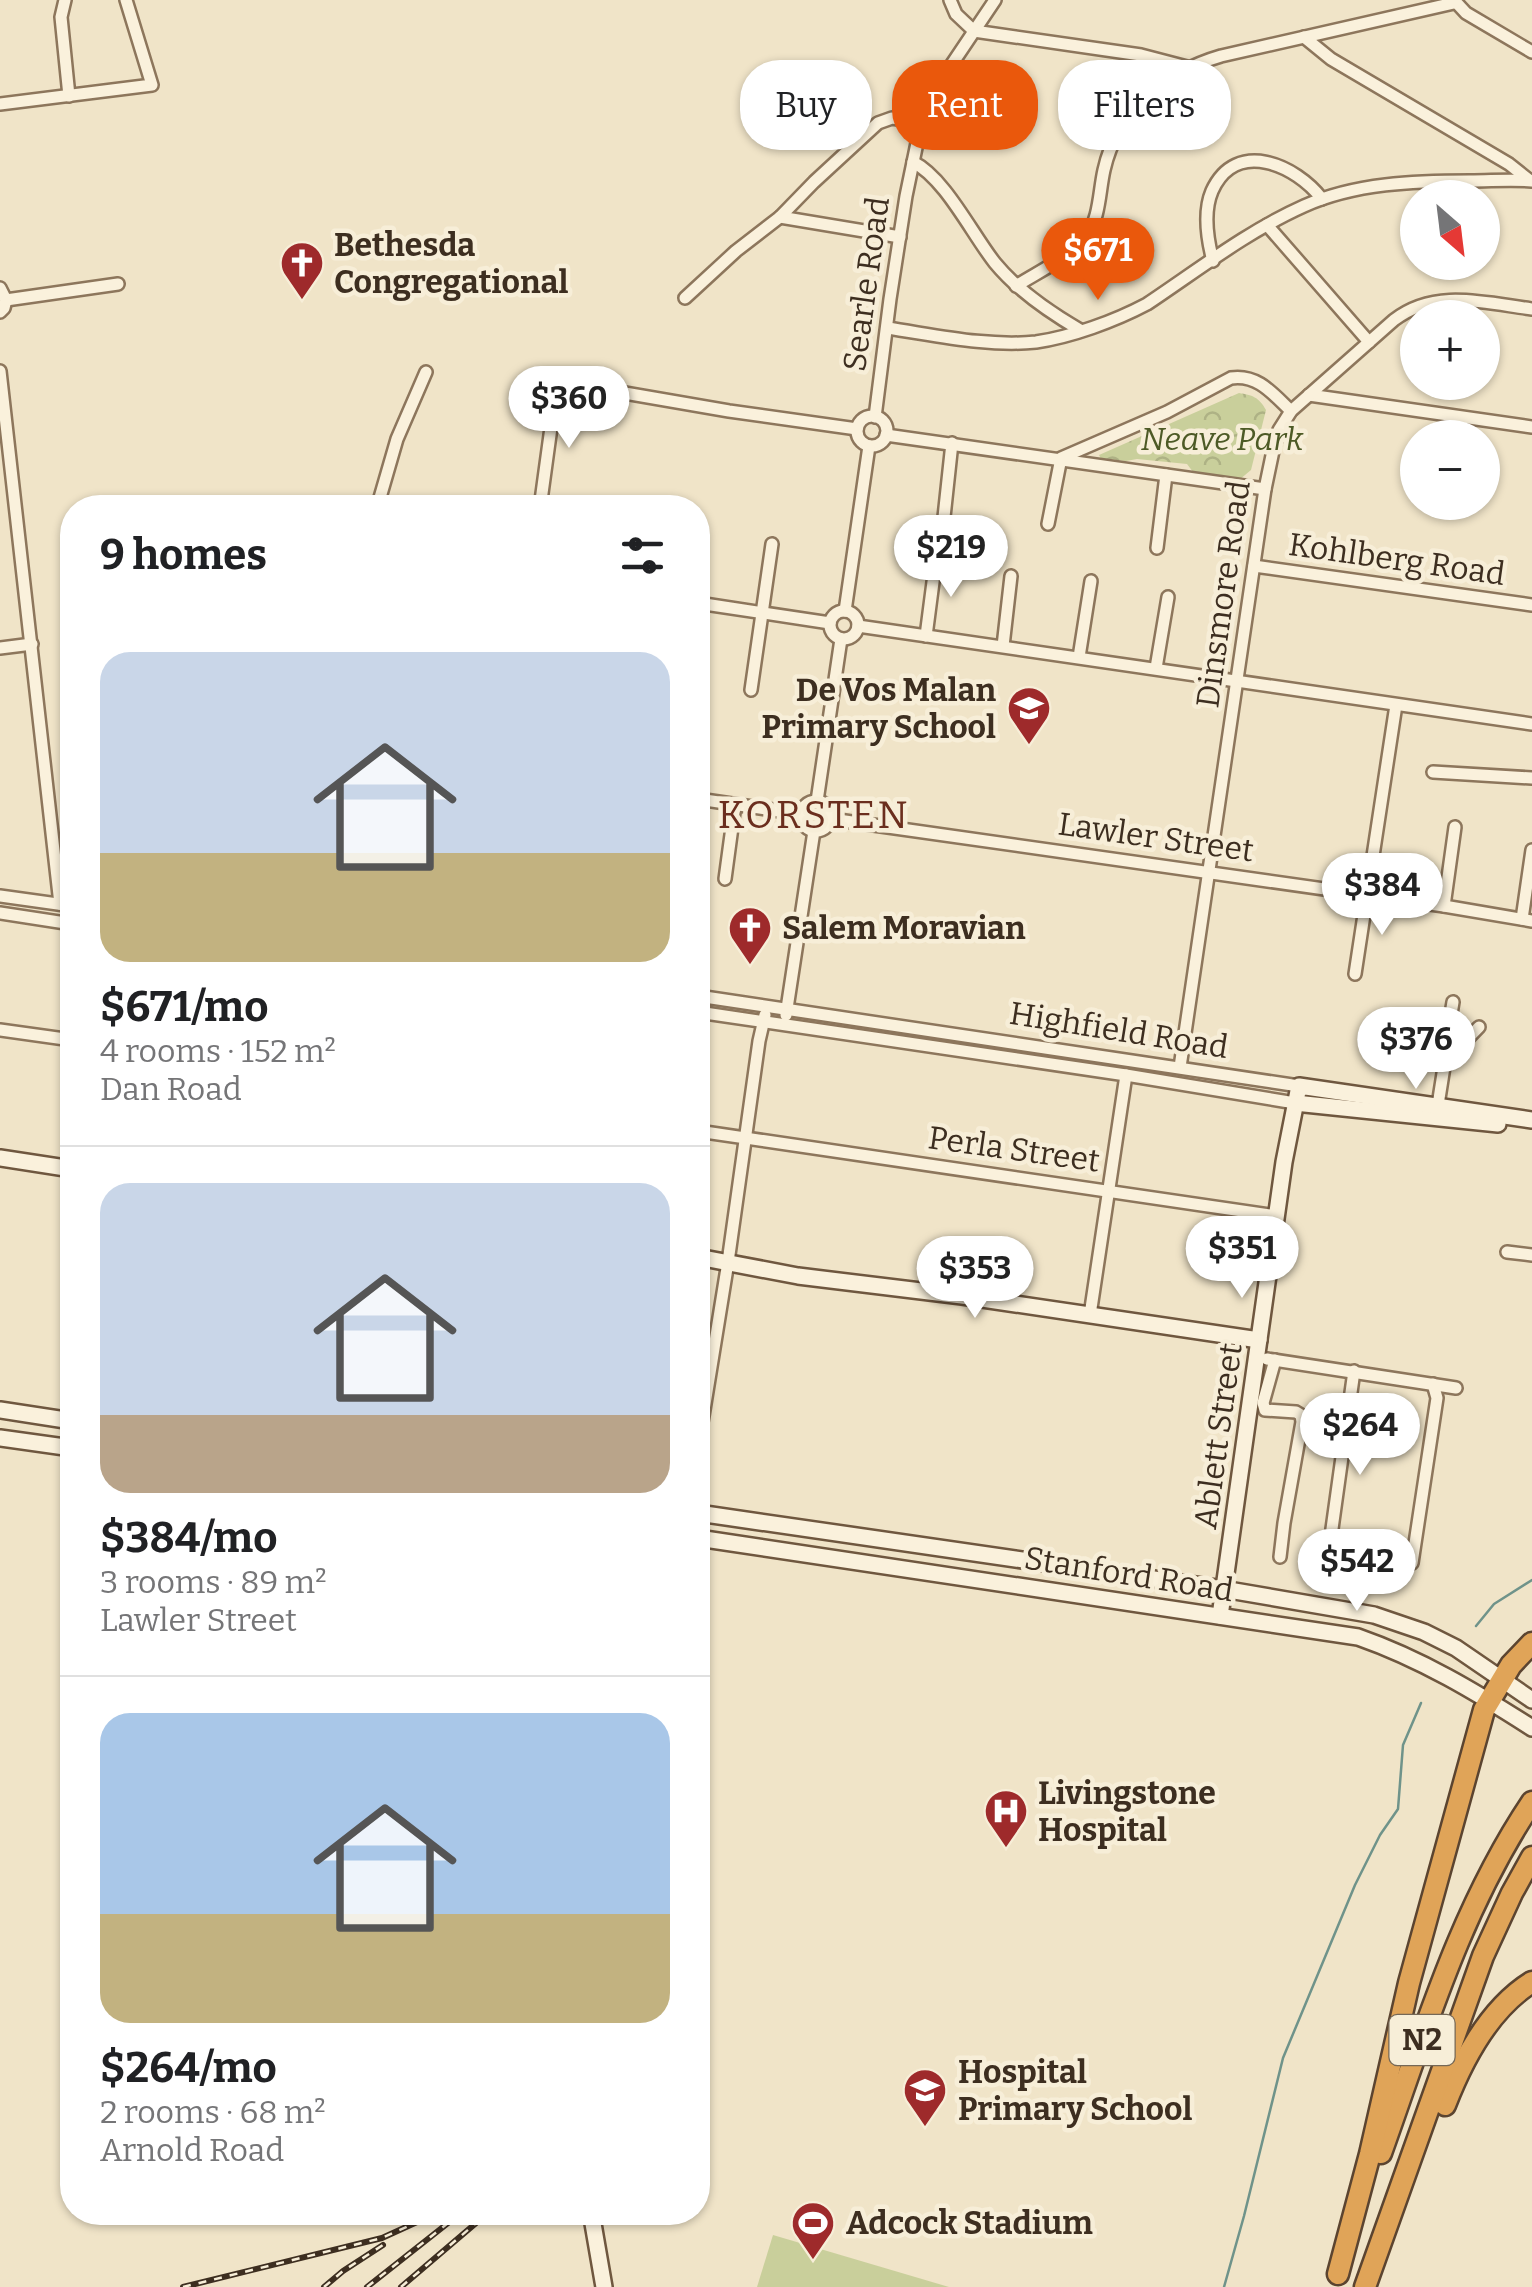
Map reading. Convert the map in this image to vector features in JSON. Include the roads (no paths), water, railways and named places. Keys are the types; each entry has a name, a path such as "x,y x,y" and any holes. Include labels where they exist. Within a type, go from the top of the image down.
{"highway":[{"path":"1335,2280 1370,2154 1423,1928 1477,1734 1489,1700 1532,1643"},
{"name":"N2","path":"1335,2280 1456,1945 1486,1879 1532,1802"},
{"name":"N2","path":"1366,2287 1483,1956 1532,1857"},
{"path":"1374,2287 1458,2072 1494,2018 1532,1982"}],"main road":[{"name":"Highfield Road","path":"1300,1086 1532,1120"},
{"name":"Ablett Street","path":"1220,1616 1266,1359 1259,1340 1300,1086"},
{"name":"Highfield Road","path":"1295,1103 1532,1128"},
{"path":"0,1158 60,1167"},
{"path":"710,1259 798,1276 1259,1340"},
{"path":"0,1410 60,1418"},
{"path":"0,1438 60,1446"},
{"name":"Stanford Road","path":"710,1516 1348,1610 1404,1625 1456,1648 1532,1700"},
{"name":"Stanford Road","path":"710,1540 1358,1637 1402,1653 1532,1728"},
{"path":"593,2225 604,2287"}],"street":[{"path":"65,0 61,17 68,96"},
{"path":"0,104 152,85 126,0"},
{"path":"950,0 956,14 974,31 1160,60"},
{"name":"Searle Road","path":"955,60 996,0"},
{"path":"1208,60 1454,1 1466,13 1532,52"},
{"path":"1304,37 1332,59 1531,181"},
{"path":"685,298 780,217 878,122 892,118"},
{"name":"Searle Road","path":"875,417 900,237 917,150"},
{"path":"1016,286 1088,235 1111,150"},
{"path":"1213,260 1207,236 1210,197 1218,181 1241,164 1265,161 1288,169 1308,182 1322,199"},
{"path":"914,162 932,175 1016,286 1080,330"},
{"path":"887,328 970,340 1019,342 1053,338 1130,314 1267,225 1322,199 1386,184 1531,181"},
{"path":"780,217 900,237"},
{"path":"1267,225 1369,342"},
{"path":"0,312 4,308 3,294 118,284"},
{"name":"Dinsmore Road","path":"1180,1067 1265,489 1279,430 1291,411 1403,313 1432,301 1456,299 1532,309"},
{"path":"0,372 5,473 60,859"},
{"path":"382,495 397,439 426,372"},
{"path":"1061,458 1167,412 1231,378 1242,376 1257,381 1291,411"},
{"path":"542,495 557,386 564,382 713,409 857,429"},
{"path":"1309,395 1532,428"},
{"path":"875,417 883,421 886,435 878,445 868,446 859,440 857,429 861,420 875,417"},
{"path":"886,435 1265,489"},
{"path":"944,517 952,443"},
{"path":"845,611 868,446"},
{"path":"1048,524 1061,458"},
{"path":"1158,548 1166,475"},
{"path":"751,690 772,544"},
{"path":"926,636 936,559"},
{"name":"Kohlberg Road","path":"1254,566 1532,606"},
{"path":"1003,646 1011,576"},
{"path":"1078,657 1091,582"},
{"path":"1156,668 1168,597"},
{"path":"710,605 830,623"},
{"path":"845,611 855,616 858,626 852,636 841,639 832,632 830,623 836,614 845,611"},
{"path":"858,626 1532,724"},
{"path":"817,801 841,639"},
{"path":"0,648 32,644"},
{"path":"1355,974 1396,705"},
{"path":"1433,772 1532,778"},
{"path":"710,801 801,814"},
{"path":"817,801 828,807 831,819 824,828 814,831 804,825 801,814 804,806 817,801"},
{"path":"725,879 734,804"},
{"name":"Lawler Street","path":"831,819 1527,920"},
{"path":"1444,906 1455,828"},
{"path":"783,1025 814,831"},
{"path":"1527,920 1532,850"},
{"path":"0,896 60,904"},
{"path":"0,913 60,922"},
{"name":"Highfield Road","path":"710,998 1300,1086"},
{"path":"710,1372 767,1006"},
{"path":"1438,1105 1450,1030 1457,1021 1452,1008"},
{"name":"Highfield Road","path":"710,1014 1295,1103"},
{"path":"846,1034 847,1018"},
{"path":"1423,1022 1444,1063"},
{"path":"1444,1063 1478,1027"},
{"path":"0,1030 60,1038"},
{"path":"1090,1315 1126,1075"},
{"name":"Perla Street","path":"710,1133 1276,1216"},
{"path":"1507,1252 1532,1255"},
{"path":"1280,1558 1302,1422 1296,1412 1265,1410 1266,1359 1456,1388"},
{"path":"1325,1579 1354,1371"},
{"path":"1412,1563 1438,1398 1433,1384"}],"waterway":[{"path":"1476,1626 1494,1604 1532,1580"},
{"path":"1224,2287 1283,2058 1355,1885 1398,1809 1403,1745 1421,1703"}],"railway":[{"path":"183,2287 382,2238 410,2225"},
{"path":"367,2287 446,2225"},
{"path":"401,2287 474,2225"},
{"path":"324,2287 383,2245"}],"place":[{"name":"Bethesda Congregational","path":"302,301"},
{"name":"De Vos Malan Primary School","path":"1029,746"},
{"name":"Salem Moravian","path":"750,966"},
{"name":"Livingstone Hospital","path":"1006,1849"},
{"name":"Hospital Primary School","path":"925,2128"},
{"name":"Adcock Stadium","path":"813,2261"}],"district":[{"name":"KORSTEN","path":"814,815"}],"park label":[{"name":"Neave Park","path":"1222,439"}]}
